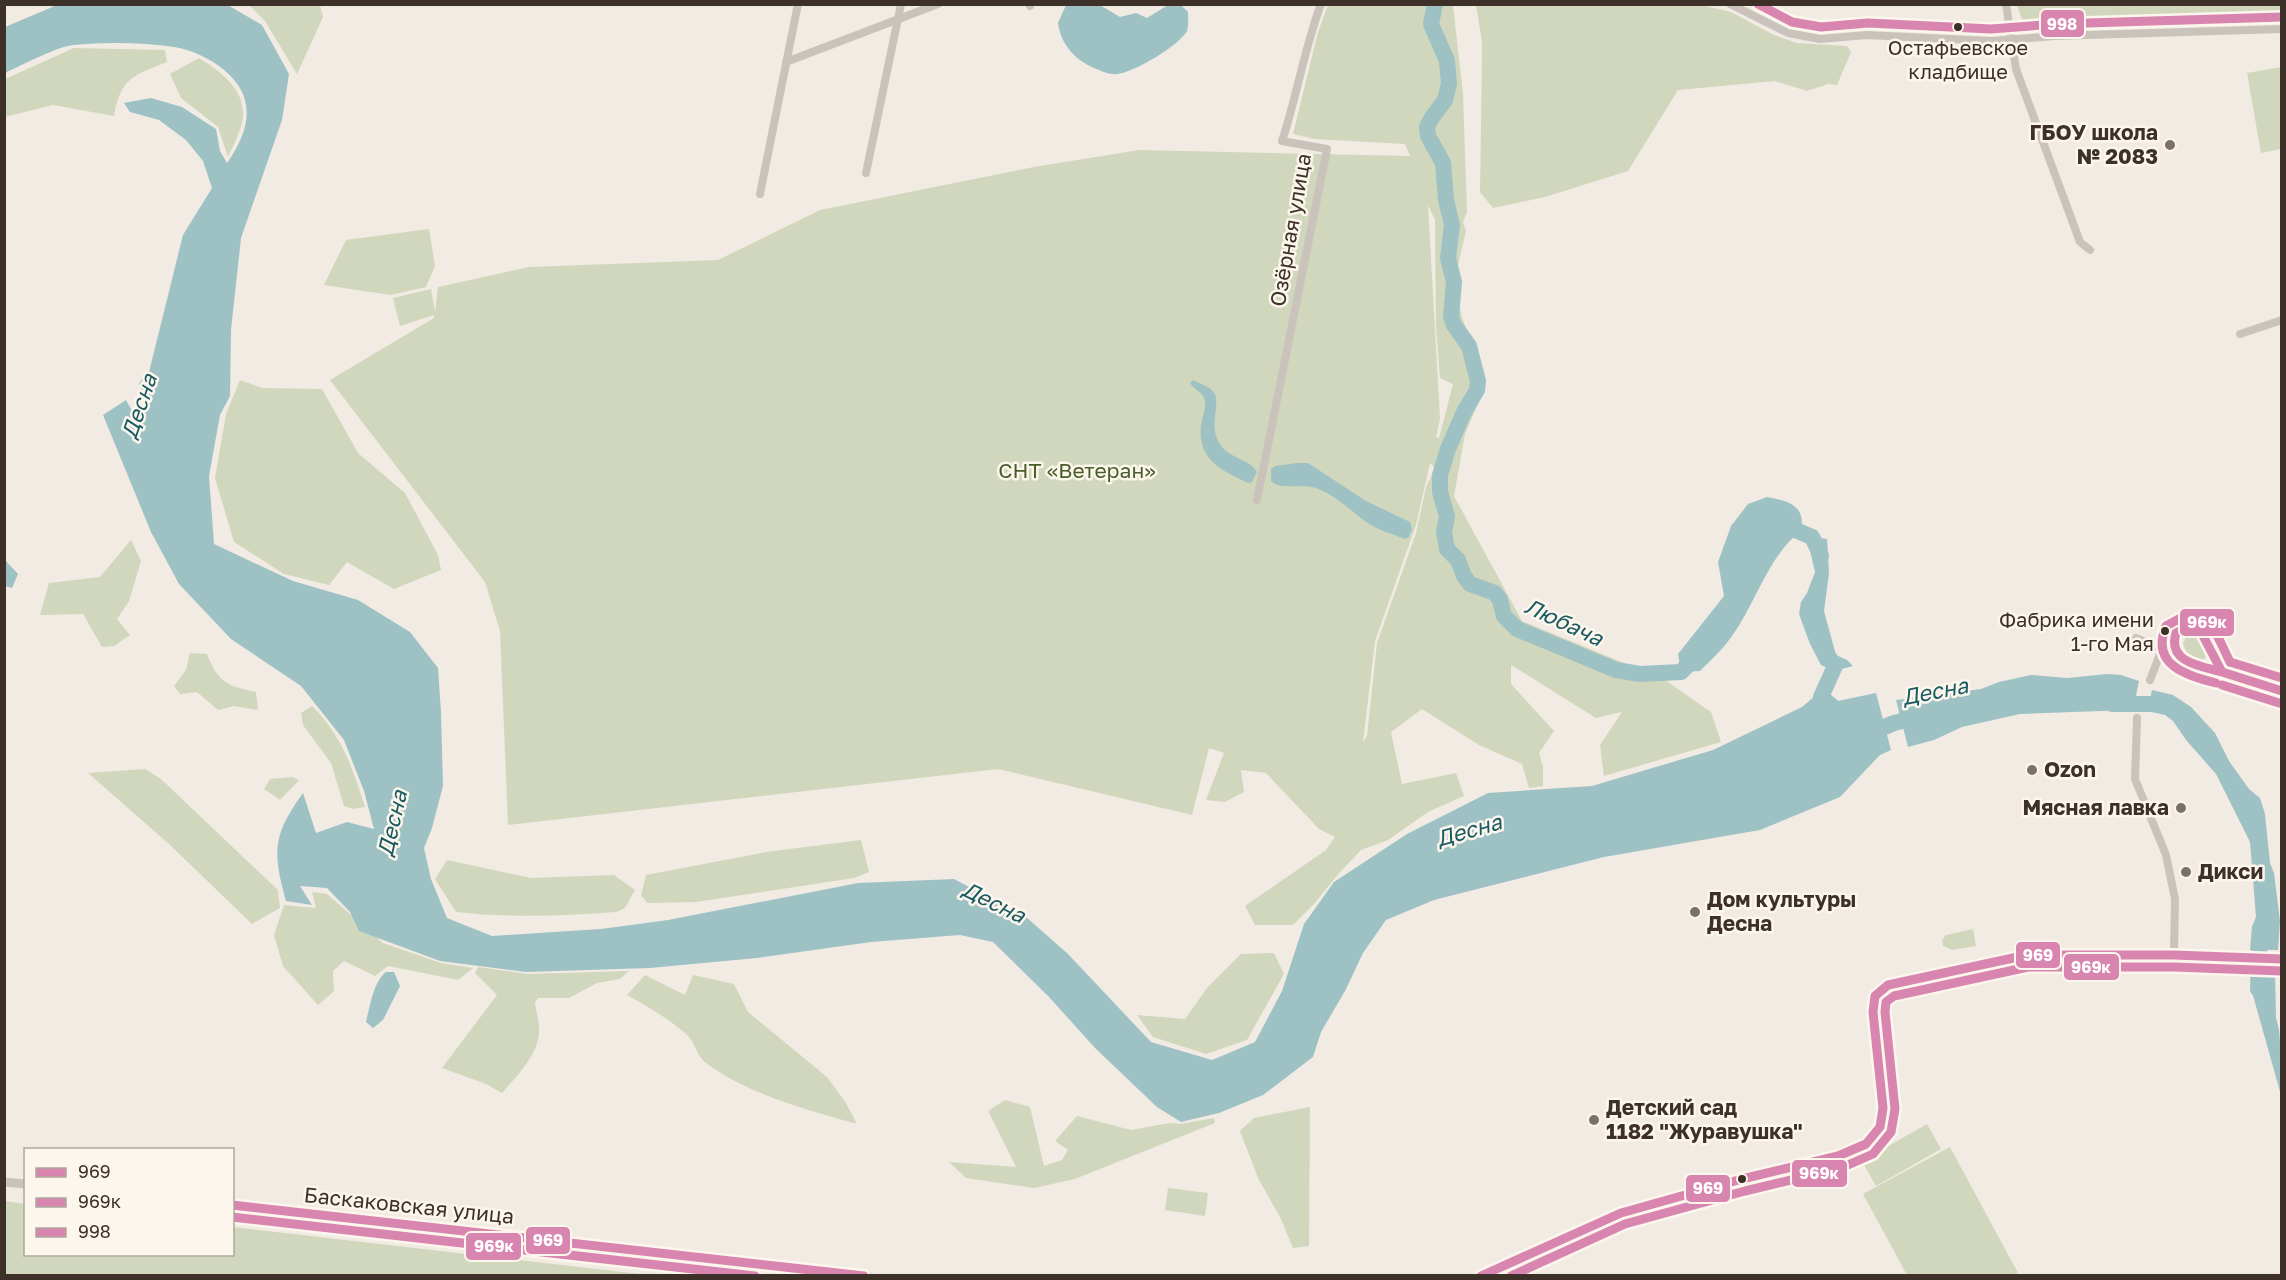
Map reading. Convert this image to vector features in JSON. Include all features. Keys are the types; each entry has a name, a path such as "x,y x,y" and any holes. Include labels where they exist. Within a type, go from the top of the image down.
{"street":[{"path":"760,194 798,4"},
{"path":"866,172 900,4"},
{"path":"786,62 938,4"},
{"name":"Озёрная улица","path":"1257,500 1327,148 1282,141 1298,89 1311,32 1321,4"},
{"path":"1730,4 1777,29 1809,38 1867,35 1991,41 2282,29"},
{"path":"2006,4 2016,69 2080,242 2090,250"},
{"path":"2240,334 2282,320"},
{"path":"2136,638 2197,667 2282,691"},
{"path":"2150,680 2162,649"},
{"path":"2137,718 2135,779 2166,855 2175,899 2174,955"},
{"path":"1480,1275 1621,1214 1742,1179 1838,1156 1866,1144 1880,1126 1883,1109 1873,1012 1875,996 1888,986 1942,972 2027,955 2174,955 2282,959"},
{"path":"4,1182 24,1184"},
{"name":"Баскаковская улица","path":"234,1205 868,1275"}],"green space":[{"path":"249,5 320,5 323,17 297,74 265,21"},
{"name":"СНТ «Ветеран»","path":"1328,5 1453,5 1463,94 1467,212 1463,222 1466,231 1458,265 1457,292 1462,318 1483,369 1483,392 1465,434 1454,496 1522,621 1665,680 1711,712 1721,742 1604,776 1600,745 1622,712 1596,718 1511,665 1511,684 1554,731 1539,753 1543,767 1543,786 1529,788 1522,764 1479,745 1422,709 1391,732 1402,784 1456,773 1464,796 1428,812 1388,840 1361,850 1293,925 1255,925 1245,906 1326,850 1335,837 1319,829 1266,773 1241,770 1244,792 1225,802 1206,800 1224,753 1209,748 1192,815 998,769 508,825 500,631 485,582 330,380 434,318 434,315 400,326 393,298 431,289 435,312 438,287 529,267 718,260 820,210 1034,167 1139,150 1410,156 1405,144 1314,139 1293,134 1318,32","holes":["1428,205 1435,220 1436,328 1440,378 1453,384 1439,438 1436,437 1440,419","1430,463 1435,468 1426,487 1416,533 1377,643 1367,736 1363,742 1375,641 1416,525"]},
{"name":"Остафьевское кладбище","path":"1476,5 1701,5 1731,12 1774,35 1797,43 1847,46 1851,52 1837,85 1828,84 1807,91 1775,81 1678,90 1628,171 1545,197 1493,208 1480,192 1482,42"},
{"path":"2017,5 2281,5 2281,21 2024,25"},
{"path":"74,48 165,50 167,62 137,75 125,85 120,93 114,116 53,105 5,117 5,79"},
{"path":"199,58 230,82 243,107 242,122 228,157 218,127 181,98 170,74"},
{"path":"2281,67 2281,149 2261,153 2247,73"},
{"path":"429,229 435,266 426,287 390,295 324,285 346,240"},
{"path":"240,380 262,388 322,389 358,453 405,493 438,555 441,570 394,589 347,562 329,585 284,574 234,542 215,478 226,414"},
{"path":"131,540 141,561 129,601 117,619 130,635 114,646 102,647 83,614 40,615 49,583 100,577"},
{"path":"2192,636 2198,638 2206,657 2203,660 2193,657 2184,647 2183,643 2186,638"},
{"path":"190,653 207,654 215,671 225,681 256,692 258,710 234,706 218,710 197,692 180,694 174,686 186,670"},
{"path":"312,706 331,728 345,753 365,807 353,809 344,806 331,763 303,725 301,713"},
{"path":"145,769 161,779 278,890 280,908 252,924 169,844 88,773"},
{"path":"292,777 299,780 280,800 264,789 270,779"},
{"path":"861,840 869,872 854,878 696,902 647,903 641,895 646,875 766,852"},
{"path":"447,860 531,878 614,875 635,890 625,908 616,912 536,916 456,912 435,879"},
{"path":"312,892 327,894 383,943 441,963 473,968 458,980 388,966 375,976 344,961 333,971 334,991 318,1005 283,966 274,935 284,905 316,908"},
{"path":"1973,929 1976,946 1952,950 1943,946 1942,940 1946,935"},
{"path":"1274,953 1284,974 1247,1040 1206,1054 1153,1037 1137,1015 1185,1019 1207,988 1241,954"},
{"path":"478,967 528,974 629,971 620,979 597,983 569,998 538,998 535,1003 539,1032 535,1049 526,1065 502,1093 486,1084 442,1068 497,995 475,973"},
{"path":"645,975 685,995 693,975 734,984 748,1012 827,1077 846,1103 857,1124 758,1092 705,1062 681,1030 627,995"},
{"path":"1005,1100 1030,1107 1044,1166 1062,1160 1068,1150 1055,1141 1077,1116 1131,1130 1214,1118 1215,1123 1075,1179 1034,1188 966,1178 949,1162 1016,1167 988,1111"},
{"path":"1310,1107 1309,1246 1293,1248 1280,1217 1258,1178 1240,1131 1254,1118"},
{"path":"1927,1124 1941,1149 1876,1186 1862,1161"},
{"path":"1950,1147 2018,1273 2014,1275 1907,1275 1863,1194"},
{"path":"1168,1188 1208,1193 1205,1216 1165,1210"},
{"path":"5,1201 24,1204 24,1256 234,1256 234,1227 649,1275 5,1275"}],"water":[{"path":"226,4 262,25 289,74 282,120 241,238 231,330 230,396 220,415 209,476 214,544 293,581 358,600 410,632 438,668 443,786 424,848 431,879 447,918 492,936 601,929 668,920 858,883 954,879 1025,916 1068,954 1151,1042 1212,1060 1255,1042 1282,991 1304,924 1334,882 1407,834 1488,793 1592,786 1713,750 1802,707 1815,696 1838,701 1876,693 1891,750 1880,755 1840,797 1760,830 1604,857 1434,900 1386,920 1363,953 1345,991 1321,1032 1313,1057 1263,1095 1219,1113 1181,1122 1157,1107 1096,1049 1049,997 993,942 960,935 871,942 757,958 650,968 526,972 440,961 359,931 350,912 327,888 300,886 312,905 286,901 277,856 278,844 286,821 303,793 316,833 347,822 374,829 364,791 344,740 301,686 231,639 179,584 151,532 103,415 126,400 136,418 146,404 139,383 149,372 183,235 212,188 203,161 186,140 159,120 130,112 124,103 151,98 182,107 216,129 220,151 227,163 236,149 246,123 247,110 244,98 239,86 216,64 191,51 162,45 98,43 67,46 5,73 5,27 57,5"},
{"path":"1066,5 1100,5 1120,17 1136,13 1147,18 1168,5 1181,5 1188,12 1188,29 1183,37 1155,57 1134,69 1110,74 1084,63 1066,46 1058,23"},
{"path":"1193,380 1210,388 1215,394 1214,424 1217,437 1228,453 1249,464 1257,472 1252,482 1248,483 1220,468 1207,455 1201,437 1205,401 1203,395 1190,383"},
{"path":"1308,463 1366,501 1410,522 1412,529 1409,537 1405,539 1375,527 1336,499 1316,488 1280,486 1271,481 1271,469 1275,466"},
{"path":"1767,497 1782,500 1798,510 1802,522 1801,531 1780,553 1741,623 1725,645 1700,671 1681,672 1678,654 1724,596 1718,562 1731,526 1748,504"},
{"path":"1812,537 1827,539 1829,573 1824,611 1836,655 1853,666 1834,671 1821,665 1799,614 1801,602 1815,572 1809,546"},
{"path":"5,560 18,574 12,588 5,586"},
{"path":"2031,675 2067,678 2121,675 2139,681 2134,706 2129,710 2020,714 1962,727 1934,740 1908,747 1896,700 1981,689 1999,682"},
{"path":"2152,690 2173,695 2191,707 2215,733 2229,761 2249,789 2260,798 2265,814 2270,863 2274,873 2280,921 2278,950 2250,950 2252,927 2256,917 2250,842 2216,774 2186,740 2173,721 2165,715 2147,711"},
{"path":"2250,968 2275,969 2276,1018 2281,1054 2281,1095 2252,992"},
{"path":"386,972 394,972 400,986 383,1020 373,1028 366,1022 375,988"}],"waterway":[{"name":"Любача","path":"1435,4 1431,24 1447,61 1449,84 1445,100 1427,127 1428,136 1443,163 1446,200 1452,225 1448,258 1454,282 1451,317 1469,346 1478,381 1477,390 1464,412 1440,475 1440,492 1447,516 1444,532 1447,549 1458,560 1470,584 1495,593 1500,600 1504,616 1517,629 1616,670 1640,674 1681,672 1697,656"},
{"name":"Любача","path":"1781,524 1812,537 1821,556"},
{"name":"Любача","path":"1826,653 1835,666 1821,697 1833,707 1836,714"},
{"name":"Десна","path":"2112,704 2166,704 2169,707"},
{"name":"Десна","path":"1865,735 1894,723 1923,716"},
{"name":"Десна","path":"2258,989 2260,928"}],"transit line":[{"name":"998","path":"1758,4 1792,22 1821,27 1868,23 1991,29 2055,24 2282,17"},
{"name":"969к","path":"2216,683 2183,672 2167,659 2162,639 2166,626 2188,614 2204,619 2215,631 2230,662"},
{"name":"969","path":"2190,626 2200,630 2222,672 2195,665 2181,657 2176,650 2174,643 2176,633 2190,626"},
{"name":"998","path":"2230,662 2282,678"},
{"name":"969","path":"2222,672 2282,691"},
{"name":"969к","path":"2222,685 2279,703"},
{"name":"969","path":"1481,1276 1621,1213 1742,1179 1838,1156 1866,1144 1880,1127 1883,1108 1873,1012 1875,996 1888,985 2027,955 2174,955 2282,959"},
{"name":"969к","path":"1511,1276 1625,1224 1745,1191 1841,1168 1873,1154 1891,1132 1895,1109 1885,1012 1886,1002 1894,996 2028,967 2174,967 2282,971"},
{"name":"969","path":"234,1205 864,1276"},
{"name":"969к","path":"234,1217 755,1276"}],"place":[{"name":"Остафьевское кладбище","path":"1958,27"},
{"name":"ГБОУ школа № 2083","path":"2170,145"},
{"name":"Фабрика имени 1-го Мая","path":"2165,631"},
{"name":"Ozon","path":"2032,770"},
{"name":"Мясная лавка","path":"2181,808"},
{"name":"Дикси","path":"2186,872"},
{"name":"Дом культуры Десна","path":"1695,912"},
{"name":"Детский сад 1182 \"Журавушка\"","path":"1594,1120"}]}
